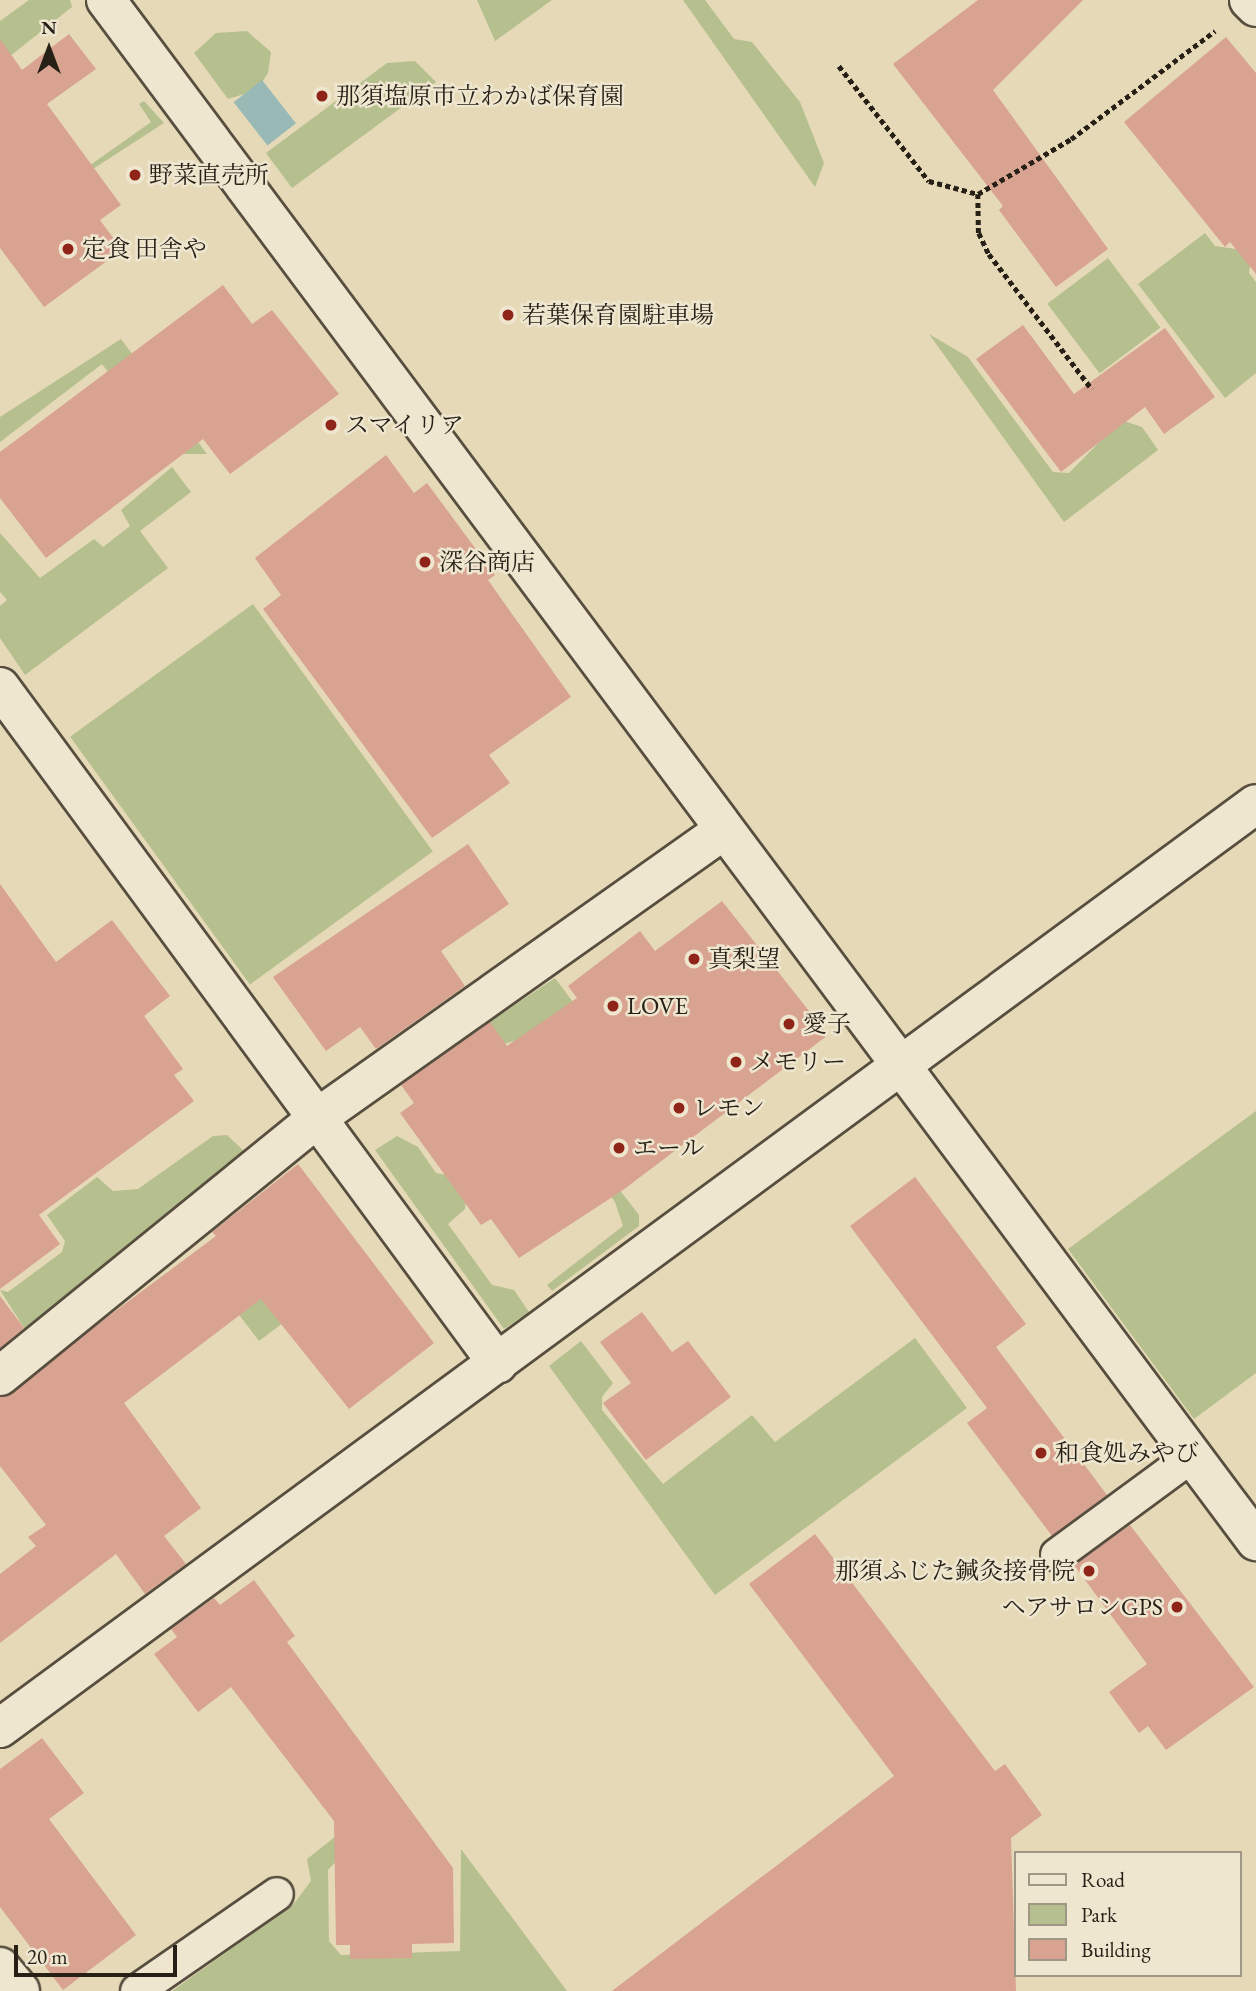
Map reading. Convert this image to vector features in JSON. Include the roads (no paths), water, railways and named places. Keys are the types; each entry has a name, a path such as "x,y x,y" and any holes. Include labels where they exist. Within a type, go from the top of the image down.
{"street":[{"path":"106,0 722,831 1256,1541"},
{"path":"0,687 498,1364"},
{"path":"0,1728 1256,804"},
{"path":"0,1377 317,1118 722,831"},
{"path":"0,1967 20,1991"}],"lane":[{"path":"1057,1555 1192,1456"},
{"path":"137,1991 277,1894"}],"water":[{"path":"262,80 296,123 267,146 234,102"}],"place":[{"name":"那須塩原市立わかば保育園","path":"322,96"},
{"name":"野菜直売所","path":"135,175"},
{"name":"定食 田舎や","path":"68,249"},
{"name":"若葉保育園駐車場","path":"508,315"},
{"name":"スマイリア","path":"331,425"},
{"name":"深谷商店","path":"425,562"},
{"name":"真梨望","path":"694,959"},
{"name":"LOVE","path":"613,1006"},
{"name":"愛子","path":"789,1024"},
{"name":"メモリー","path":"736,1062"},
{"name":"レモン","path":"679,1108"},
{"name":"エール","path":"619,1148"},
{"name":"和食処みやび","path":"1041,1453"},
{"name":"那須ふじた鍼灸接骨院","path":"1089,1571"},
{"name":"ヘアサロンGPS","path":"1177,1607"}]}
